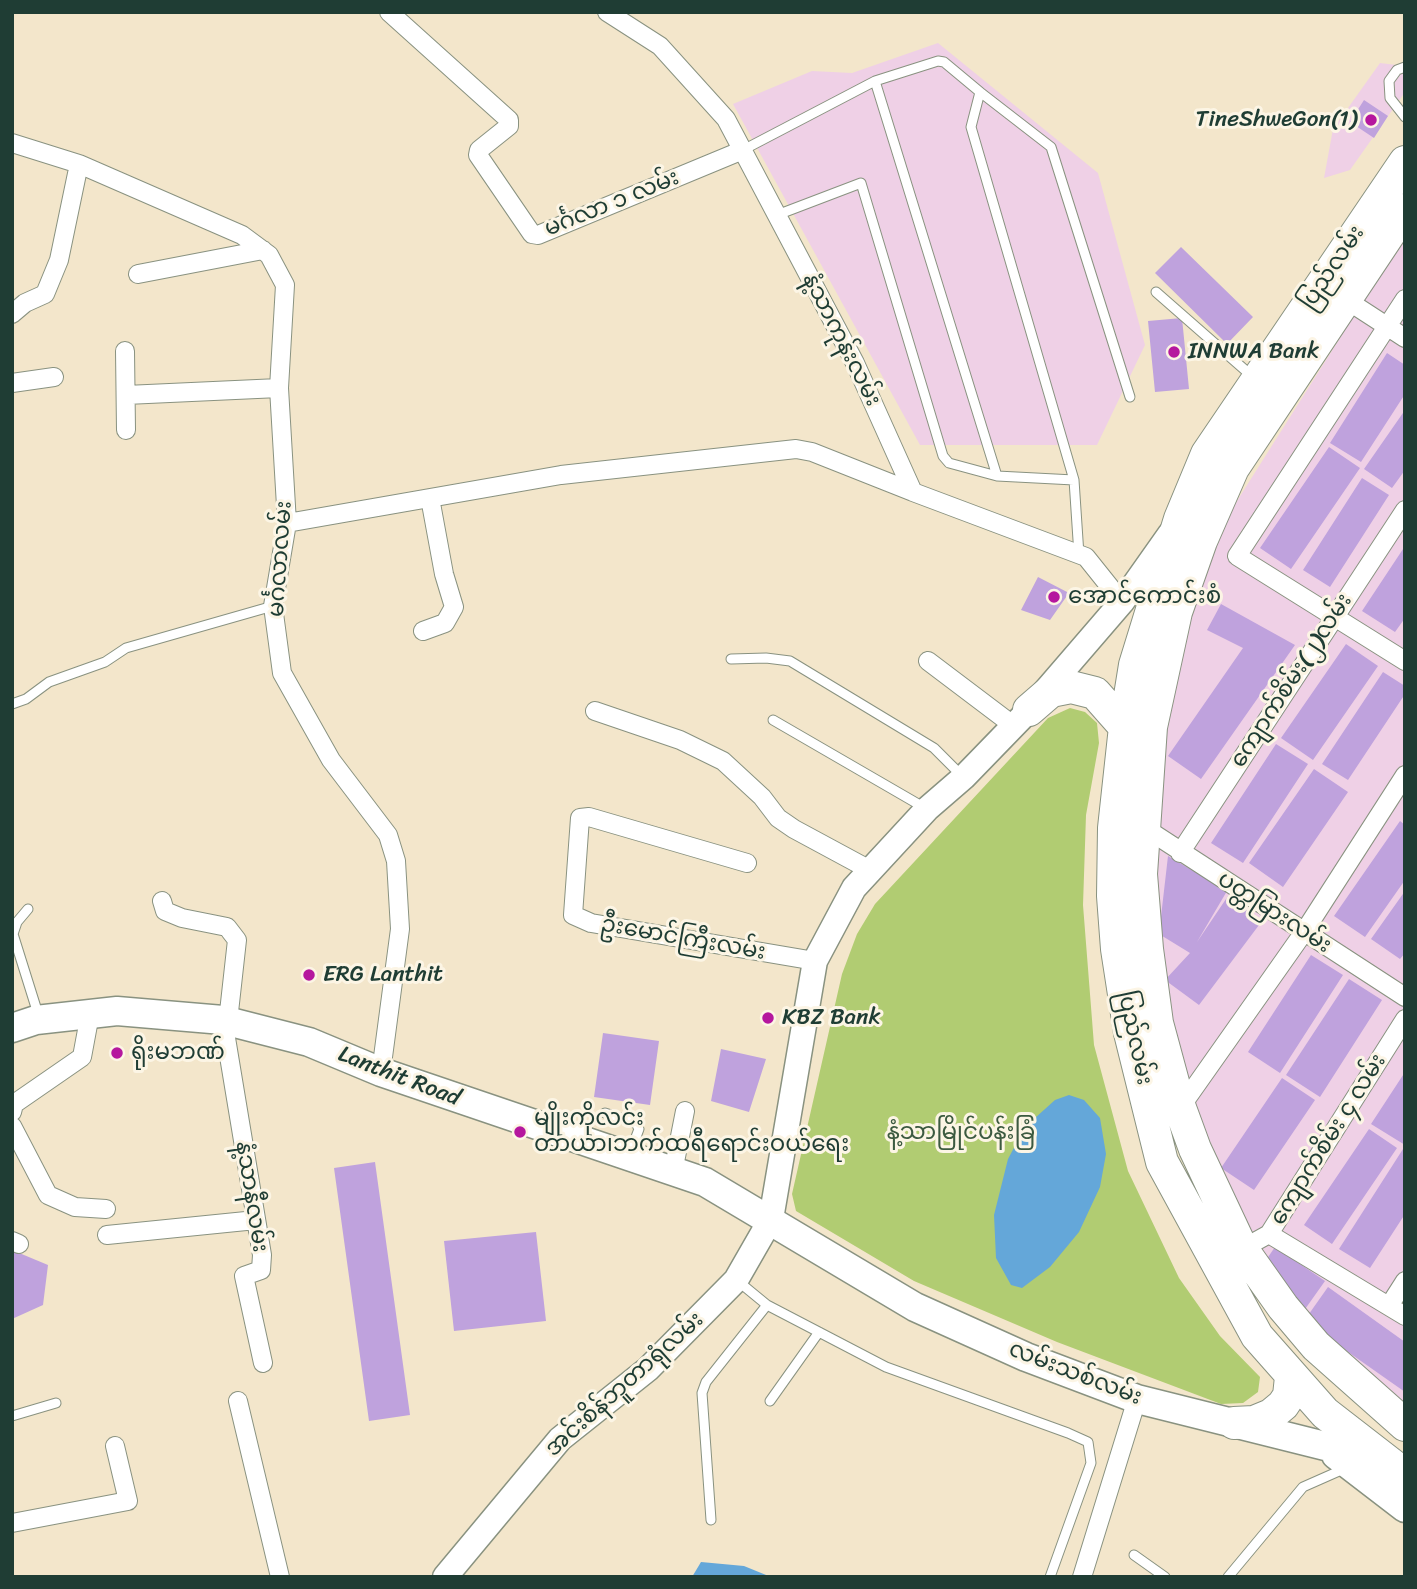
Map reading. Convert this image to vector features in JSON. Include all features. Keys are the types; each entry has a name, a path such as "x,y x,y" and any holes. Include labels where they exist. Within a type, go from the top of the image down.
{"highway":[{"name":"ပြည်လမ်း","path":"1144,604 1201,541 1233,468 1405,163"},
{"name":"ပြည်လမ်း","path":"1405,209 1257,380 1207,454 1144,604 1135,665 1145,828 1141,874 1147,949 1157,1023 1180,1108 1195,1149 1242,1249 1283,1307 1316,1346 1405,1425"},
{"path":"1022,718 1051,691 1071,687 1095,692 1138,727"},
{"name":"ပြည်လမ်း","path":"1138,727 1114,828 1113,896 1130,1033 1163,1162 1257,1336 1325,1413 1398,1467"},
{"path":"1234,1423 1254,1422 1283,1405 1289,1395 1291,1377"}],"main road":[{"name":"ပြည်လမ်း","path":"1180,519 1233,468"},
{"path":"771,1219 815,961 853,888 927,809 964,777 1022,718 1144,604"},
{"name":"Lanthit Road","path":"12,1028 40,1020 117,1011 225,1021 309,1042 381,1072 705,1182 771,1219"},
{"name":"အင်းစိန်ဘူတာရုံလမ်း","path":"444,1577 560,1439 648,1369 736,1279 771,1219"},
{"name":"လမ်းသစ်လမ်း","path":"771,1219 915,1307 1026,1357 1137,1399 1319,1444 1398,1467"},
{"path":"1319,1444 1351,1465 1405,1508"}],"street":[{"name":"မင်္ဂလာ ၁ လမ်း","path":"388,12 509,120 509,126 478,149 478,155 531,234 538,235 743,150"},
{"name":"နံ့သာကုန်းလမ်း","path":"607,12 660,46 726,119 855,363 913,492"},
{"name":"မင်္ဂလာလမ်း","path":"12,143 79,164 242,235 269,255 285,285 279,388 287,523 273,606 282,673 331,760 388,835 396,861 400,929 381,1072"},
{"path":"12,314 25,303 45,294 59,260 79,164"},
{"path":"138,274 262,250"},
{"path":"1334,291 1405,338"},
{"path":"1405,299 1237,555 1405,661"},
{"path":"125,351 126,430"},
{"path":"12,383 54,377"},
{"path":"126,395 279,388"},
{"path":"287,523 561,475 796,449 812,452 1086,557 1144,604"},
{"path":"423,631 445,623 454,607 444,574 430,498"},
{"name":"ကျောက်စိမ်း(၂)လမ်း","path":"1180,853 1405,510"},
{"path":"928,662 1022,718"},
{"path":"595,711 680,740 723,761 762,797 778,818 870,870"},
{"path":"1180,1108 1304,932 1405,775"},
{"name":"ဦးမောင်ကြီးလမ်း","path":"747,863 589,817 580,818 573,915 591,923 815,961"},
{"name":"ပတ္တမြားလမ်း","path":"1145,828 1405,996"},
{"name":"နံ့သာနီလမ်း","path":"162,901 165,911 182,918 227,928 237,940 225,1021 262,1255 261,1270 244,1276 263,1363"},
{"path":"12,1112 14,1104 82,1057 90,1014"},
{"name":"ကျောက်စိမ်း ၄ လမ်း","path":"1242,1249 1269,1234 1405,1019"},
{"path":"673,1172 685,1111"},
{"path":"12,1126 48,1195 75,1207 106,1209"},
{"path":"107,1235 256,1220"},
{"path":"1269,1234 1405,1316"},
{"path":"1389,1306 1405,1282"},
{"path":"1082,1577 1137,1399"},
{"path":"238,1401 281,1577"},
{"path":"12,1524 128,1501 115,1446"}],"lane":[{"path":"743,150 875,81 938,61 944,62 1051,147 1130,397"},
{"path":"1405,67 1396,70 1389,81 1390,98 1405,117"},
{"path":"875,81 997,476"},
{"path":"980,92 971,127 1074,480 1079,555"},
{"path":"777,215 861,183 943,456 949,463 997,476 1074,480"},
{"path":"1156,292 1257,380"},
{"path":"12,704 26,699 50,682 104,662 126,648 273,606"},
{"path":"731,659 766,658 790,661 934,748 964,777"},
{"path":"773,720 927,809"},
{"path":"28,909 17,922 13,934 40,1020"},
{"path":"605,1114 636,1122 639,1129 629,1157"},
{"path":"736,1279 767,1305 886,1367 1088,1442 1091,1463 1050,1577"},
{"path":"711,1520 702,1393 706,1382 767,1305"},
{"path":"770,1401 819,1332"},
{"path":"12,1416 56,1403"},
{"path":"1228,1577 1303,1487 1351,1465"},
{"path":"1134,1555 1165,1577"}],"shaded area":[{"path":"938,43 1098,173 1145,345 1097,445 920,445 733,104 812,71 852,73"},
{"path":"1380,63 1405,66 1405,92 1350,170 1324,178 1333,129"},
{"path":"1405,235 1405,1418 1293,1309 1206,1155 1170,1028 1154,903 1164,737 1187,604 1230,512"}],"green space":[{"name":"နံ့သာမြိုင်ပန်းခြံ","path":"1070,708 1085,712 1097,723 1099,743 1086,815 1083,905 1094,1045 1128,1171 1179,1278 1220,1336 1260,1377 1258,1392 1243,1403 1221,1404 1057,1342 914,1281 796,1211 792,1194 842,974 857,934 875,904 1048,718"}],"water":[{"path":"1069,1095 1084,1100 1100,1118 1106,1154 1100,1187 1079,1232 1050,1267 1022,1288 1011,1285 996,1258 994,1215 1008,1159 1025,1127 1055,1100"},
{"path":"701,1562 744,1566 771,1577 692,1577"}],"building":[{"path":"1364,100 1388,116 1374,138 1350,122"},
{"path":"1181,247 1253,317 1227,344 1155,273"},
{"path":"1182,318 1189,389 1155,392 1148,321"},
{"path":"1387,353 1405,365 1405,394 1361,462 1330,443"},
{"path":"1405,410 1405,470 1392,488 1364,469"},
{"path":"1329,447 1360,468 1291,569 1260,548"},
{"path":"1362,478 1389,495 1330,587 1303,570"},
{"path":"1405,546 1405,618 1395,632 1362,611"},
{"path":"1038,577 1069,593 1050,620 1021,610"},
{"path":"1221,604 1295,645 1201,779 1168,756 1243,648 1207,630"},
{"path":"1346,644 1378,666 1313,760 1281,738"},
{"path":"1383,672 1405,686 1405,694 1348,780 1322,764"},
{"path":"1276,744 1308,764 1243,863 1211,843"},
{"path":"1314,769 1348,792 1283,887 1249,863"},
{"path":"1400,821 1405,825 1405,880 1365,937 1334,916"},
{"path":"1168,856 1227,891 1197,942 1228,896 1262,921 1199,1005 1165,980 1190,953 1159,934"},
{"path":"1405,891 1405,953 1400,959 1371,939"},
{"path":"1311,955 1343,975 1280,1073 1248,1052"},
{"path":"1349,979 1382,1000 1320,1097 1286,1075"},
{"path":"603,1033 659,1041 650,1105 594,1097"},
{"path":"721,1049 766,1059 749,1112 711,1101"},
{"path":"1405,1072 1405,1145 1371,1124"},
{"path":"1282,1078 1315,1100 1254,1190 1221,1168"},
{"path":"1369,1129 1397,1148 1332,1244 1304,1225"},
{"path":"1403,1149 1405,1214 1370,1268 1339,1249"},
{"path":"375,1162 410,1415 369,1421 334,1168"},
{"path":"536,1232 546,1321 454,1331 444,1241"},
{"path":"1275,1247 1325,1281 1303,1312 1264,1263"},
{"path":"12,1250 48,1265 43,1305 12,1319"},
{"path":"1328,1287 1405,1342 1405,1392 1304,1321"}],"place":[{"name":"TineShweGon(1)","path":"1371,120"},
{"name":"INNWA Bank","path":"1174,352"},
{"name":"အောင်ကောင်းစံ","path":"1054,597"},
{"name":"ERG Lanthit","path":"309,975"},
{"name":"KBZ Bank","path":"768,1018"},
{"name":"ရိုးမဘဏ်","path":"117,1053"},
{"name":"မျိုးကိုလင်း တာယာ၊ဘက်ထရီရောင်းဝယ်ရေး","path":"520,1132"}]}
